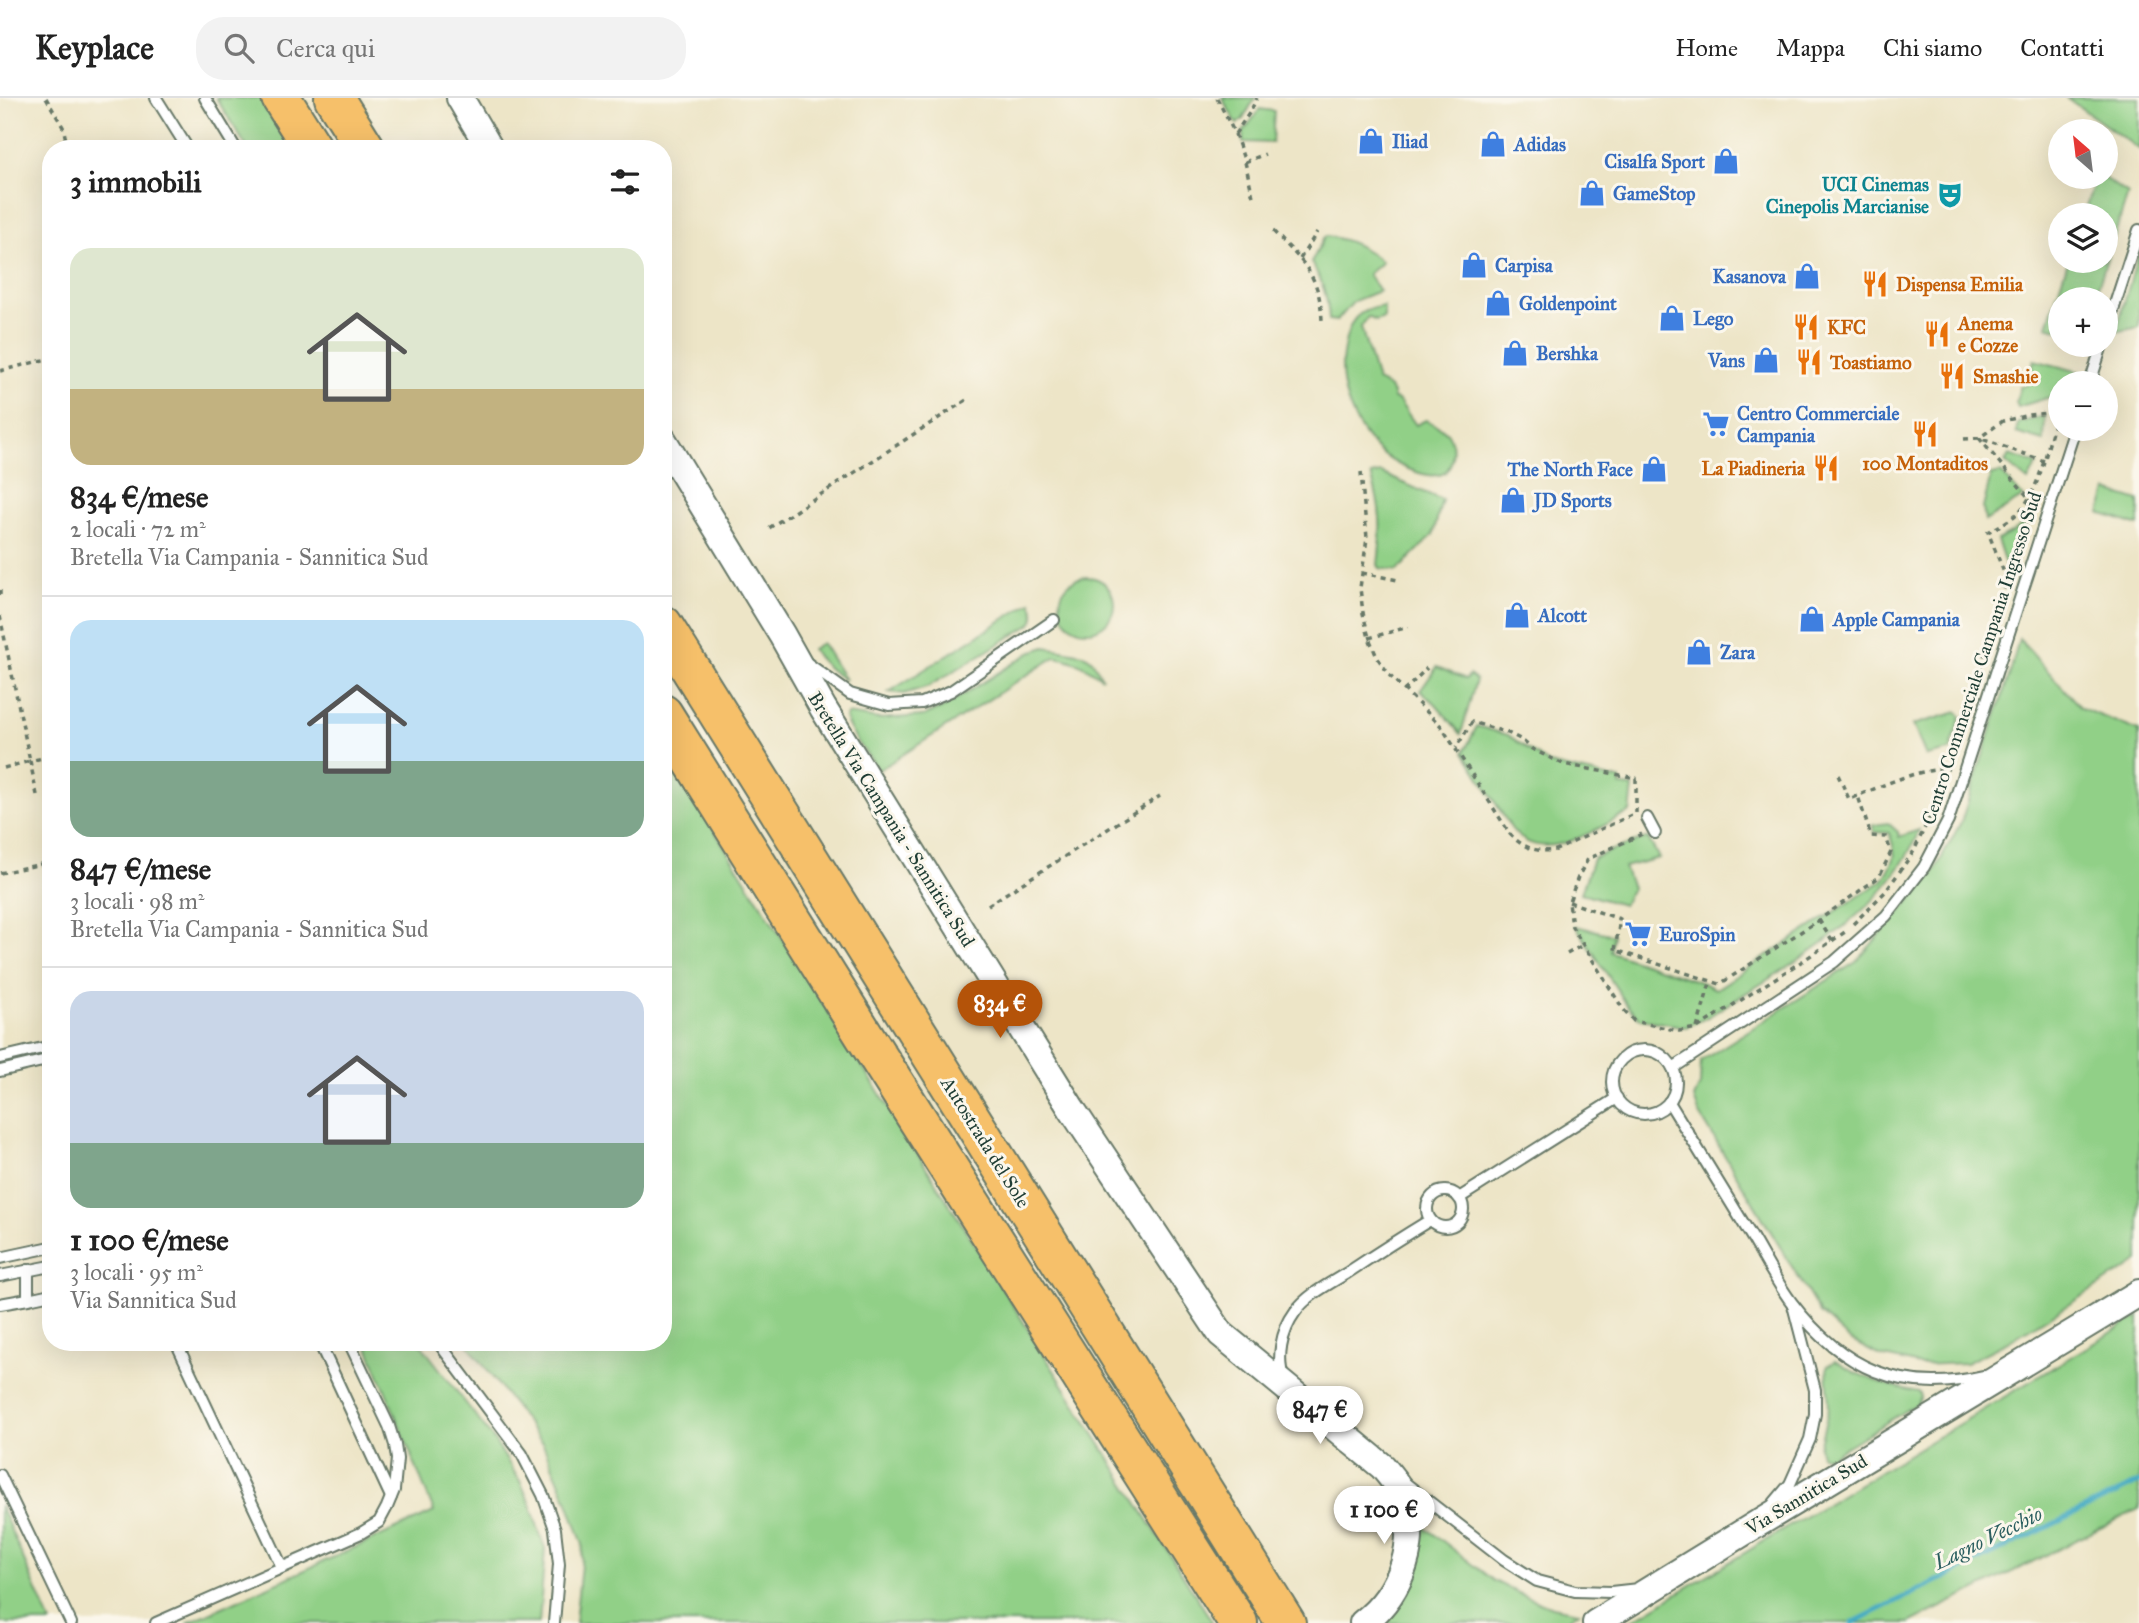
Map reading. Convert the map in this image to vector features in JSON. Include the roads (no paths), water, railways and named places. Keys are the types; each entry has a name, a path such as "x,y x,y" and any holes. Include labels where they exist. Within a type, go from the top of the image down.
{"highway":[{"path":"281,98 307,140"},
{"path":"334,98 360,140"},
{"name":"Autostrada del Sole","path":"672,639 1286,1623"},
{"path":"672,728 1238,1623"}],"street":[{"path":"460,98 485,140"},
{"name":"Bretella Via Campania - Sannitica Sud","path":"672,455 782,635 822,708 1070,1108 1221,1334 1383,1467"},
{"name":"Via Sannitica Sud","path":"1596,1623 2139,1293"},
{"path":"1363,1623 1374,1615 1391,1595 1402,1575 1409,1542 1408,1519 1402,1492 1383,1467"}],"lane":[{"path":"156,98 182,140"},
{"path":"205,98 231,140"},
{"path":"2118,295 2139,230"},
{"name":"Centro Commerciale Campania Ingresso Sud","path":"1673,1068 1834,962 1886,916 1924,867 1948,821 2071,441"},
{"path":"782,635 808,664 850,694 888,705 922,703 951,691 1054,620"},
{"path":"1647,818 1654,831"},
{"path":"0,1058 42,1048"},
{"path":"1640,1050 1650,1050 1667,1059 1673,1068 1676,1086 1669,1102 1661,1109 1642,1113 1623,1106 1616,1098 1612,1081 1623,1057 1640,1050"},
{"path":"0,1071 42,1061"},
{"path":"1459,1198 1616,1098"},
{"path":"1669,1102 1792,1303 1824,1337 1852,1360 1900,1380 1929,1383 1965,1380 2017,1368"},
{"path":"1446,1191 1459,1198 1463,1210 1459,1221 1454,1225 1443,1228 1430,1220 1426,1208 1436,1193 1446,1191"},
{"path":"1287,1389 1281,1372 1280,1353 1294,1312 1314,1294 1430,1220"},
{"path":"0,1258 42,1249"},
{"path":"0,1276 42,1268"},
{"path":"28,1270 28,1299"},
{"path":"0,1304 42,1296"},
{"path":"1756,1524 1790,1484 1810,1439 1815,1414 1815,1390 1792,1303"},
{"path":"180,1351 282,1567"},
{"path":"323,1351 391,1497"},
{"path":"156,1623 361,1533 379,1522 391,1497 397,1472 395,1445 389,1426 353,1351"},
{"path":"445,1351 523,1454 543,1495 555,1529 559,1564 554,1623"},
{"path":"1383,1467 1504,1560 1537,1581 1575,1591 1611,1592 1653,1588"},
{"path":"0,1475 71,1623"}],"waterway":[{"name":"Lagno Vecchio","path":"1852,1623 2139,1482"}],"place":[{"name":"Iliad","path":"1371,141"},
{"name":"Adidas","path":"1493,144"},
{"name":"Cisalfa Sport","path":"1726,161"},
{"name":"GameStop","path":"1592,193"},
{"name":"UCI Cinemas Cinepolis Marcianise","path":"1950,195"},
{"name":"Carpisa","path":"1474,265"},
{"name":"Kasanova","path":"1807,276"},
{"name":"Dispensa Emilia","path":"1875,284"},
{"name":"Goldenpoint","path":"1498,303"},
{"name":"Lego","path":"1672,318"},
{"name":"KFC","path":"1806,327"},
{"name":"Anema e Cozze","path":"1937,334"},
{"name":"Bershka","path":"1515,353"},
{"name":"Vans","path":"1766,360"},
{"name":"Toastiamo","path":"1809,362"},
{"name":"Smashie","path":"1952,376"},
{"name":"Centro Commerciale Campania","path":"1716,424"},
{"name":"100 Montaditos","path":"1925,434"},
{"name":"La Piadineria","path":"1826,468"},
{"name":"The North Face","path":"1654,469"},
{"name":"JD Sports","path":"1513,500"},
{"name":"Alcott","path":"1517,615"},
{"name":"Apple Campania","path":"1812,619"},
{"name":"Zara","path":"1699,652"},
{"name":"EuroSpin","path":"1638,934"}]}
